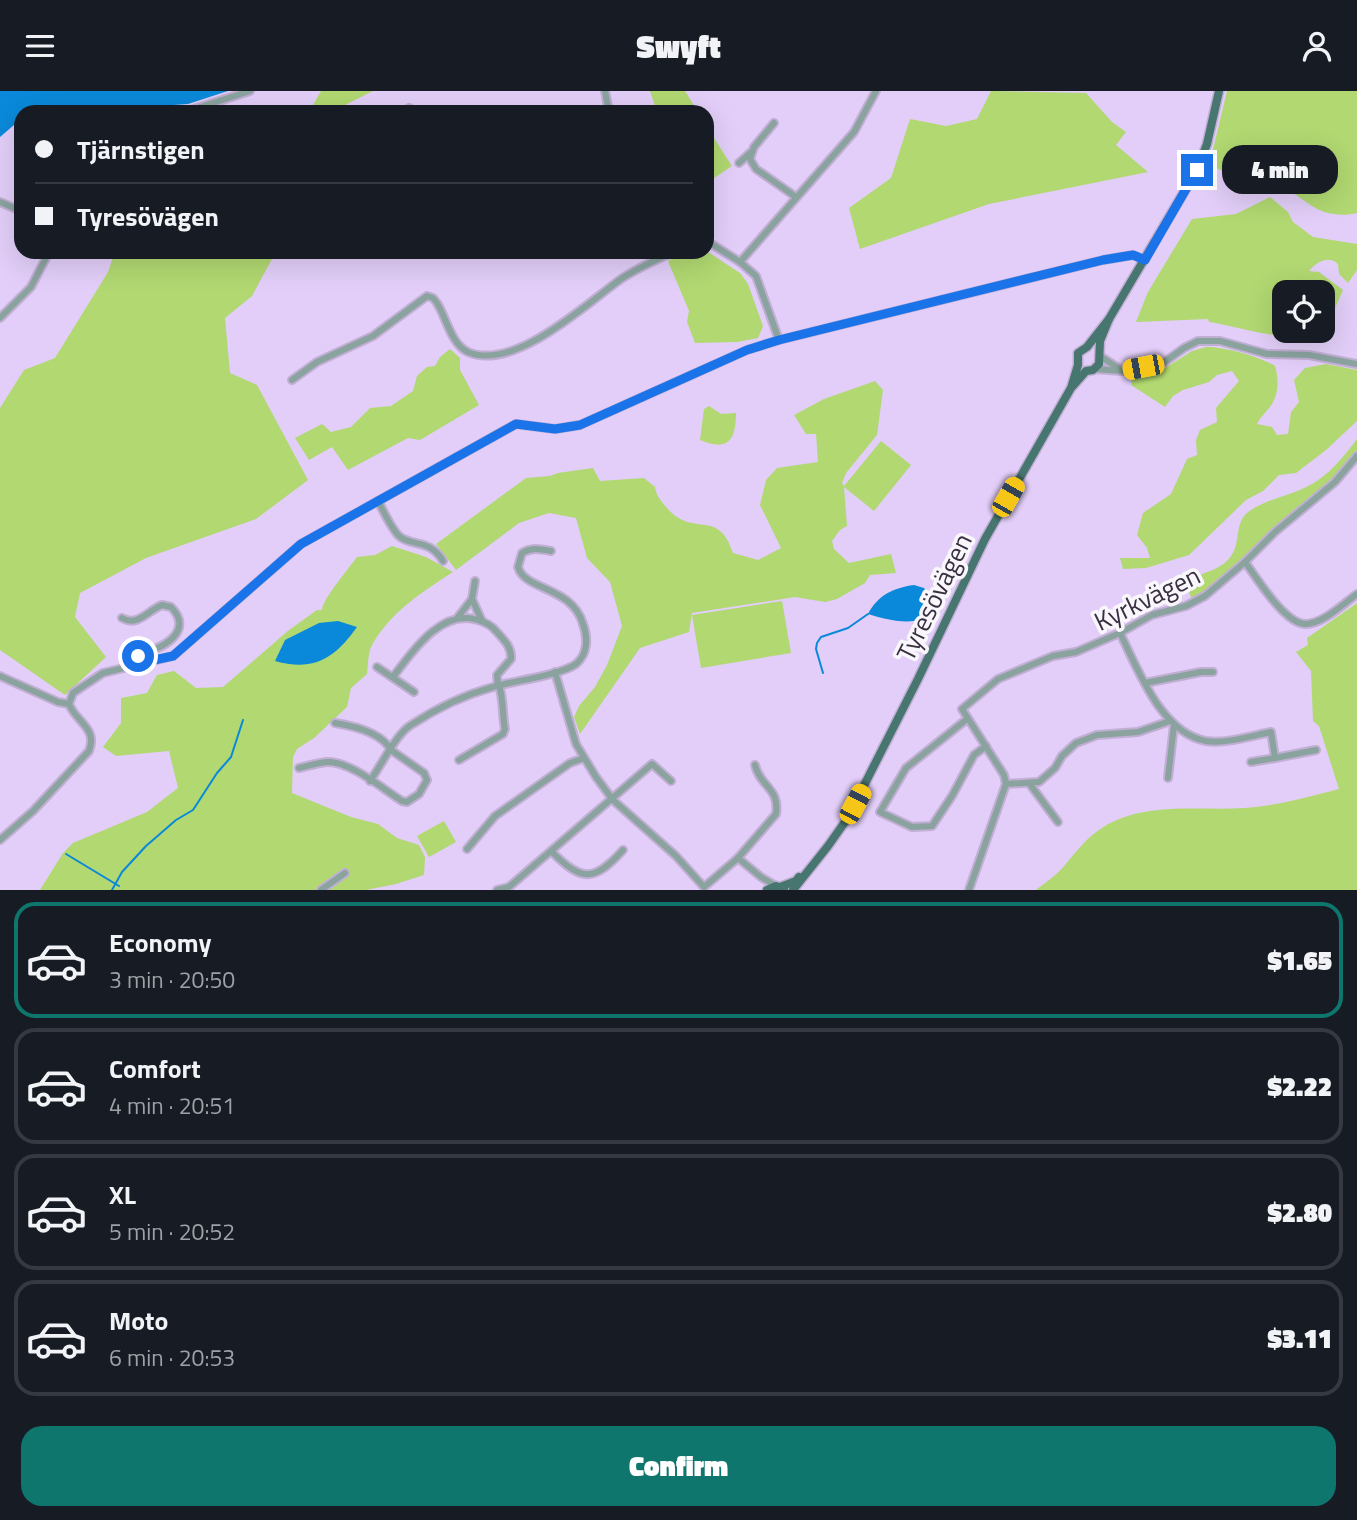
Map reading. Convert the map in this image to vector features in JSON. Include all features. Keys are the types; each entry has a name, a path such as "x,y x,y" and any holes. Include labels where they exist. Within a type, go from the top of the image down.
{"main road":[{"name":"Tyresövägen","path":"793,890 828,846 862,790 985,538 1071,388 1078,365 1078,353 1087,347 1109,319 1201,162 1220,91"},
{"name":"Tyresövägen","path":"1071,388 1099,364 1099,354 1109,319"},
{"path":"1087,347 1099,354"},
{"path":"1078,365 1090,370"},
{"name":"Tyresövägen","path":"775,889 796,881 862,790"}],"street":[{"path":"207,105 250,91"},
{"path":"740,262 853,132 876,91"},
{"path":"738,163 751,153 774,123"},
{"path":"751,153 750,159 756,169 796,197"},
{"path":"714,245 751,271 761,284 779,340"},
{"path":"68,704 73,693 109,670 173,656 301,544 516,424 555,429 580,425 747,350 779,340 1103,260 1133,255 1145,260"},
{"path":"0,318 30,287 46,259"},
{"path":"292,380 317,362 373,336 427,296 433,297 438,303 456,341 467,351 486,355 501,354 550,333 624,277 659,259"},
{"path":"1090,370 1123,371 1163,363 1198,341 1220,341 1267,354 1309,355 1357,364"},
{"path":"1099,354 1109,364 1123,371"},
{"name":"Kyrkvägen","path":"967,719 962,709 998,679 1029,664 1076,652 1120,633 1152,615 1186,606 1205,596 1335,481 1357,456"},
{"path":"378,501 399,535 427,545 439,554 443,561"},
{"path":"370,781 407,727 459,699 499,685 555,672 580,660 586,642 584,625 576,609 552,590 524,579 518,567 522,553 527,550 533,548 551,551"},
{"path":"1245,562 1283,612 1301,623 1309,623 1325,616 1357,594"},
{"path":"393,677 422,642 442,625 458,617 472,599 475,581"},
{"path":"472,599 482,621"},
{"path":"122,618 135,621 162,605 171,607 177,615 178,627 174,636 163,646 140,653 135,664"},
{"path":"458,617 469,617 492,626 509,648 511,655 509,662 497,675 504,706 503,734 459,760"},
{"path":"1120,633 1145,683 1172,723 1206,741 1271,732 1275,758"},
{"path":"377,667 414,692"},
{"path":"555,672 567,721 584,758 612,800 676,856 703,889 738,857 777,809 775,795 760,778 755,765"},
{"path":"1145,683 1213,672"},
{"path":"0,676 68,704 90,732 92,741 89,751 33,811 0,840"},
{"path":"969,890 1006,785 1004,775 986,746 967,719 906,768 880,812 912,827 932,826 974,755 986,746"},
{"path":"299,768 329,762 341,764 407,802 424,787 427,780 424,773 391,750 389,745 371,733 335,723"},
{"path":"1167,778 1172,723"},
{"path":"1006,785 1039,782 1076,743 1097,735 1138,732 1172,723"},
{"path":"1251,762 1316,750"},
{"path":"467,849 495,816 570,763 584,758"},
{"path":"497,890 509,887 652,764 671,781"},
{"path":"1029,783 1058,822"},
{"path":"552,852 571,871 595,874 607,869 623,850"},
{"path":"738,857 775,889"},
{"path":"321,890 345,873"},
{"path":"761,877 775,889"}],"green space":[{"path":"321,91 373,91 345,105 313,105"},
{"path":"650,91 685,91 694,105 655,105"},
{"path":"991,91 1086,93 1112,122 1126,132 1116,145 1148,172 989,204 860,249 849,208 891,178 910,119 946,126 977,119"},
{"path":"1227,91 1357,91 1357,213 1340,215 1324,212 1283,187 1268,181 1224,172 1210,162"},
{"path":"714,138 732,166 714,178"},
{"path":"1270,197 1288,212 1293,222 1313,237 1357,244 1357,270 1348,283 1339,274 1338,264 1327,260 1319,262 1309,271 1319,272 1330,280 1272,280 1272,335 1209,322 1208,319 1136,322 1148,292 1192,219 1236,214"},
{"path":"714,256 740,273 748,284 763,326 758,338 737,342 695,343 687,322 689,311 668,261 714,259"},
{"path":"113,259 272,259 252,296 225,318 230,373 257,385 308,480 256,519 146,558 80,593 75,617 106,657 65,695 0,650 0,408 24,370 55,358 108,272"},
{"path":"1335,284 1343,290 1335,308"},
{"path":"1206,347 1242,353 1275,366 1278,383 1276,396 1257,424 1272,427 1277,435 1288,434 1291,412 1299,402 1294,380 1305,368 1326,364 1357,370 1357,421 1296,473 1279,475 1263,491 1246,500 1189,555 1146,568 1123,569 1120,558 1150,558 1147,548 1137,535 1143,513 1171,494 1187,459 1197,455 1196,440 1200,430 1217,422 1216,408 1239,381 1232,371 1217,375 1209,382 1173,396 1165,407 1131,385 1132,378 1165,368 1192,351"},
{"path":"450,349 460,358 460,370 479,405 420,440 408,438 348,470 332,447 309,460 295,438 322,424 331,432 351,427 370,408 391,406 413,391 417,376 427,367 435,366 440,357"},
{"path":"875,381 883,390 877,435 846,473 842,483 844,486 881,441 911,465 874,511 844,487 847,526 840,530 832,541 834,549 849,563 891,554 896,573 870,575 865,583 837,599 825,602 795,597 692,613 689,632 640,648 580,734 574,717 607,665 622,626 610,582 587,558 576,518 549,513 519,523 456,570 436,544 526,478 593,468 600,481 644,478 655,487 660,499 675,516 716,528 728,541 733,553 758,560 781,548 760,505 766,480 777,468 818,462 816,434 806,434 794,415 824,399"},
{"path":"709,406 721,414 736,413 732,437 724,444 717,445 700,440 704,409"},
{"path":"1357,439 1357,452 1334,479 1272,530 1206,593 1192,600 1188,589 1194,577 1228,560 1234,551 1241,522 1248,512 1319,480"},
{"path":"392,546 426,557 453,572 407,604 378,635 370,650 367,674 351,688 347,707 314,738 297,749 293,757 292,793 351,817 378,824 397,838 419,845 425,857 424,875 366,890 40,890 63,853 73,843 147,812 178,788 169,751 116,756 103,747 121,723 121,698 147,693 157,675 174,671 196,688 223,687 289,630 317,610 322,610 331,592 357,557 375,555"},
{"path":"782,601 791,653 701,668 692,615"},
{"path":"1357,603 1357,890 1036,890 1058,872 1091,836 1118,820 1135,814 1172,809 1244,808 1292,801 1339,789 1319,726 1313,721 1311,671 1296,652 1308,645 1307,638"},
{"path":"444,821 456,842 429,857 417,836"}],"water":[{"path":"0,91 228,91 188,104 174,105 14,105 14,125 0,137"},
{"path":"914,585 924,588 929,596 926,611 921,618 903,621 868,614 876,602 887,594"},
{"path":"338,621 357,627 332,654 322,660 301,665 275,661 285,640 319,623"}],"waterway":[{"path":"823,673 816,649 821,637 848,628 868,614"},
{"path":"112,890 122,872 146,846 176,820 193,810 231,757 243,720"},
{"path":"66,854 119,886"}],"route":[{"path":"138,656 135,664 173,656 301,544 516,424 555,429 580,425 747,350 779,340 1103,260 1133,255 1145,260 1197,170"}]}
